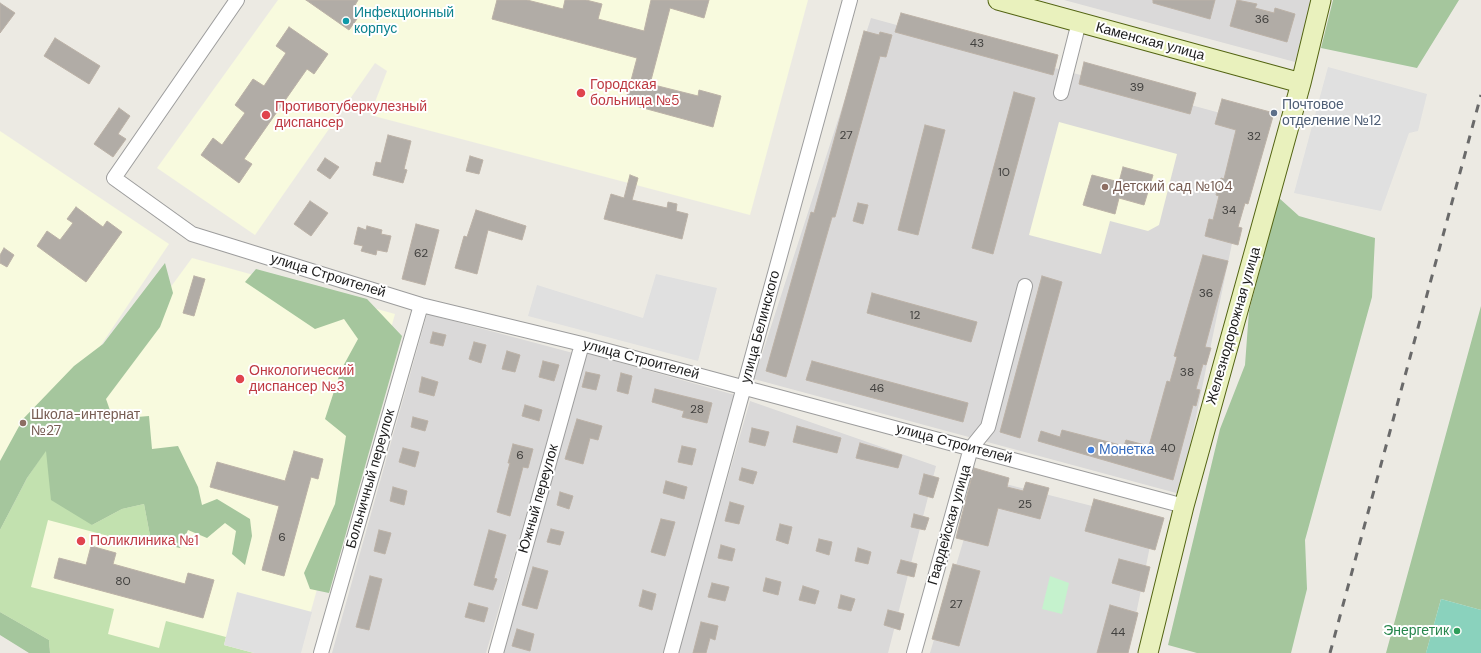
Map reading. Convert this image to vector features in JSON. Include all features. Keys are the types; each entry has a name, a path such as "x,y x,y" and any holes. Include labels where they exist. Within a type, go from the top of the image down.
{"street":[{"name":"улица Строителей","path":"237,0 114,178 192,234 421,304 582,344 1184,506"},
{"name":"улица Белинского","path":"671,653 850,0"},
{"name":"Каменская улица","path":"998,0 1301,83"},
{"name":"Железнодорожная улица","path":"1148,653 1184,506 1301,83 1321,0"},
{"path":"1061,93 1079,22"},
{"name":"Гвардейская улица","path":"914,653 972,448 988,427 1025,286"},
{"name":"Больничный переулок","path":"321,653 421,304"},
{"name":"Южный переулок","path":"496,653 582,344"}],"shaded area":[{"name":"Городская больница №5","path":"278,0 808,0 750,215 370,115 387,71 375,63 255,235 157,168"},
{"path":"1064,0 1312,0 1295,62"},
{"path":"871,18 1257,123 1180,494 754,379"},
{"path":"1328,67 1427,94 1418,131 1409,133 1381,211 1294,193"},
{"name":"Детский сад №104","path":"1059,122 1177,154 1159,225 1148,231 1110,221 1101,254 1029,235"},
{"path":"0,131 169,244 93,357 0,488"},
{"name":"Онкологический диспансер №3","path":"192,258 395,314 299,653 57,653 0,617 0,527 55,445"},
{"path":"656,274 717,288 698,361 528,316 537,285 643,318"},
{"path":"427,314 573,353 486,653 332,653"},
{"path":"586,353 735,395 663,653 503,653"},
{"path":"750,401 936,466 888,653 677,653"},
{"path":"982,478 1155,522 1128,653 930,653"},
{"path":"237,592 312,612 301,653 254,653 224,645"}],"green space":[{"path":"1333,0 1459,0 1417,68 1321,48"},
{"path":"1279,198 1299,216 1375,238 1372,297 1305,540 1307,589 1291,653 1197,653 1168,645 1220,429 1245,365 1249,311"},
{"path":"165,263 173,293 160,327 106,399 113,419 149,416 152,449 178,446 198,487 202,505 217,499 250,519 252,536 245,565 232,554 236,531 225,523 207,538 188,530 180,548 151,541 144,504 122,509 92,525 51,500 46,451 27,478 0,530 0,461 23,419 74,366 103,344"},
{"path":"256,269 367,299 402,336 329,593 310,589 304,573 335,504 346,436 325,419 341,370 358,339 344,319 315,329 245,282"},
{"path":"1481,306 1481,610 1441,599 1426,653 1386,653"},
{"path":"46,450 92,525 122,509 144,504 151,541 150,547 48,520 31,587 114,609 108,634 159,648 166,621 226,637 224,645 254,653 50,653 49,640 0,612 0,530 27,478"},
{"path":"1050,576 1069,583 1062,614 1042,609"},
{"name":"Энергетик","path":"1441,599 1481,610 1481,653 1426,653"},
{"path":"0,612 49,640 50,653 29,653 0,635"}],"building":[{"name":"Инфекционный корпус","path":"306,0 358,0 354,7 362,12 349,30"},
{"path":"497,0 527,0 563,9 565,0 586,0 602,4 598,19 644,31 651,0 709,0 704,18 670,8 650,84 698,96 699,90 721,96 713,127 625,103 637,58 492,19"},
{"path":"1153,0 1215,0 1210,19 1153,3"},
{"path":"1237,0 1257,4 1255,8 1274,13 1275,8 1295,14 1287,42 1230,26"},
{"path":"0,3 15,13 0,33"},
{"path":"901,13 1058,55 1053,75 895,32"},
{"path":"289,27 328,54 314,74 307,69 244,159 252,164 239,183 201,155 213,138 222,145 245,113 235,105 253,79 264,86 286,53 276,46"},
{"path":"864,31 879,35 880,32 892,35 886,57 880,56 835,217 832,217 786,377 766,371 811,212 814,213"},
{"path":"55,38 100,66 89,84 44,56"},
{"path":"1084,62 1196,93 1190,114 1079,84"},
{"path":"1014,92 1035,98 993,254 972,248"},
{"path":"1222,99 1274,113 1248,204 1245,203 1238,227 1242,228 1238,245 1205,236 1209,219 1213,220 1219,196 1216,195 1221,178 1224,179 1236,130 1215,124"},
{"path":"119,108 130,116 118,134 126,139 113,157 94,144"},
{"path":"925,125 945,130 918,235 898,230"},
{"path":"388,135 411,141 404,169 407,170 403,183 373,175 376,162 381,163"},
{"path":"470,156 483,160 479,174 466,171"},
{"path":"325,158 339,167 330,179 317,170"},
{"path":"1123,167 1153,175 1144,205 1119,198 1115,214 1083,205 1092,175 1119,182"},
{"path":"630,175 638,178 632,200 667,208 668,202 677,204 676,211 688,214 682,239 604,219 611,194 624,198"},
{"path":"310,201 328,213 311,236 294,224"},
{"path":"858,203 868,205 863,224 853,221"},
{"path":"76,207 103,227 107,221 122,232 86,282 37,246 47,231 60,240 73,223 67,219"},
{"path":"476,210 526,226 522,240 488,230 477,274 455,268 464,236 467,237"},
{"path":"416,224 439,230 425,285 402,279"},
{"path":"367,226 382,230 381,234 391,236 387,252 377,250 376,255 361,251 363,246 354,244 358,227 366,230"},
{"path":"4,248 14,255 7,267 0,263 0,255"},
{"path":"1203,255 1228,261 1205,347 1211,348 1206,365 1203,364 1196,389 1200,390 1196,406 1193,405 1173,480 1038,441 1041,431 1060,437 1062,430 1124,446 1126,440 1149,446 1167,381 1170,382 1177,357 1174,356"},
{"path":"194,276 205,279 194,316 183,313"},
{"path":"1042,276 1062,282 1020,438 1000,432"},
{"path":"872,293 977,322 971,342 867,313"},
{"path":"433,332 446,335 443,346 430,343"},
{"path":"474,342 486,345 481,363 469,359"},
{"path":"507,351 520,355 515,372 502,369"},
{"path":"543,361 559,365 554,381 539,377"},
{"path":"812,361 968,403 963,422 806,380"},
{"path":"586,372 600,375 596,390 582,387"},
{"path":"621,373 632,376 628,394 617,391"},
{"path":"422,377 438,382 434,396 419,392"},
{"path":"655,389 712,403 707,423 682,417 684,411 652,402"},
{"path":"525,405 542,410 539,421 522,416"},
{"path":"413,417 428,421 425,431 411,427"},
{"path":"577,419 602,426 598,440 590,438 583,464 565,459"},
{"path":"797,426 841,438 837,453 793,442"},
{"path":"752,428 769,432 765,446 749,442"},
{"path":"860,443 902,455 898,468 856,458"},
{"path":"513,444 533,449 528,468 523,467 510,516 497,512 510,463 508,463"},
{"path":"682,446 696,449 692,465 678,462"},
{"path":"403,448 419,452 415,467 399,462"},
{"path":"294,451 323,459 318,479 311,477 284,576 262,570 279,506 210,487 217,462 285,481"},
{"path":"742,468 757,472 753,484 739,480"},
{"path":"974,468 1009,478 1007,487 1023,491 1026,482 1049,488 1040,519 998,508 988,546 956,538"},
{"path":"924,474 939,478 933,498 919,494"},
{"path":"666,481 687,487 684,499 663,493"},
{"path":"393,487 407,491 404,505 390,501"},
{"path":"560,492 573,496 569,509 557,505"},
{"path":"1094,499 1164,518 1155,550 1085,531"},
{"path":"730,502 744,506 739,524 725,521"},
{"path":"914,514 929,518 925,530 911,527"},
{"path":"661,519 675,522 665,556 651,552"},
{"path":"780,524 792,527 788,544 776,540"},
{"path":"551,529 564,532 560,545 547,542"},
{"path":"379,530 391,533 385,554 374,551"},
{"path":"489,530 506,535 494,578 497,579 493,590 474,585"},
{"path":"819,539 832,542 829,555 816,551"},
{"path":"721,545 735,549 732,561 718,558"},
{"path":"91,546 116,553 113,564 185,584 188,573 214,580 203,618 54,578 59,558 86,565"},
{"path":"858,548 871,552 868,564 855,561"},
{"path":"1119,559 1150,567 1144,592 1112,583"},
{"path":"901,560 917,564 914,577 897,573"},
{"path":"953,564 980,571 959,646 932,639"},
{"path":"533,567 548,571 537,609 522,605"},
{"path":"370,576 382,579 369,630 356,627"},
{"path":"766,578 781,582 778,595 763,591"},
{"path":"712,583 729,587 725,601 708,597"},
{"path":"803,586 819,591 815,604 799,600"},
{"path":"643,590 656,594 652,610 639,606"},
{"path":"841,595 855,599 851,611 838,608"},
{"path":"469,603 488,608 484,622 465,617"},
{"path":"1110,605 1138,613 1128,653 1097,653"},
{"path":"888,610 904,614 900,630 884,625"},
{"path":"701,622 718,626 715,640 710,638 706,653 693,653"},
{"path":"517,629 534,634 530,651 512,646"}],"railway":[{"path":"1330,653 1481,95"}],"place":[{"name":"Инфекционный корпус","path":"346,21"},
{"name":"Городская больница №5","path":"581,93"},
{"name":"Почтовое отделение №12","path":"1274,113"},
{"name":"Противотуберкулезный диспансер","path":"266,115"},
{"name":"Детский сад №104","path":"1105,187"},
{"name":"Онкологический диспансер №3","path":"240,379"},
{"name":"Школа-интернат №27","path":"23,423"},
{"name":"Монетка","path":"1091,450"},
{"name":"Поликлиника №1","path":"81,541"},
{"name":"Энергетик","path":"1457,631"}]}
